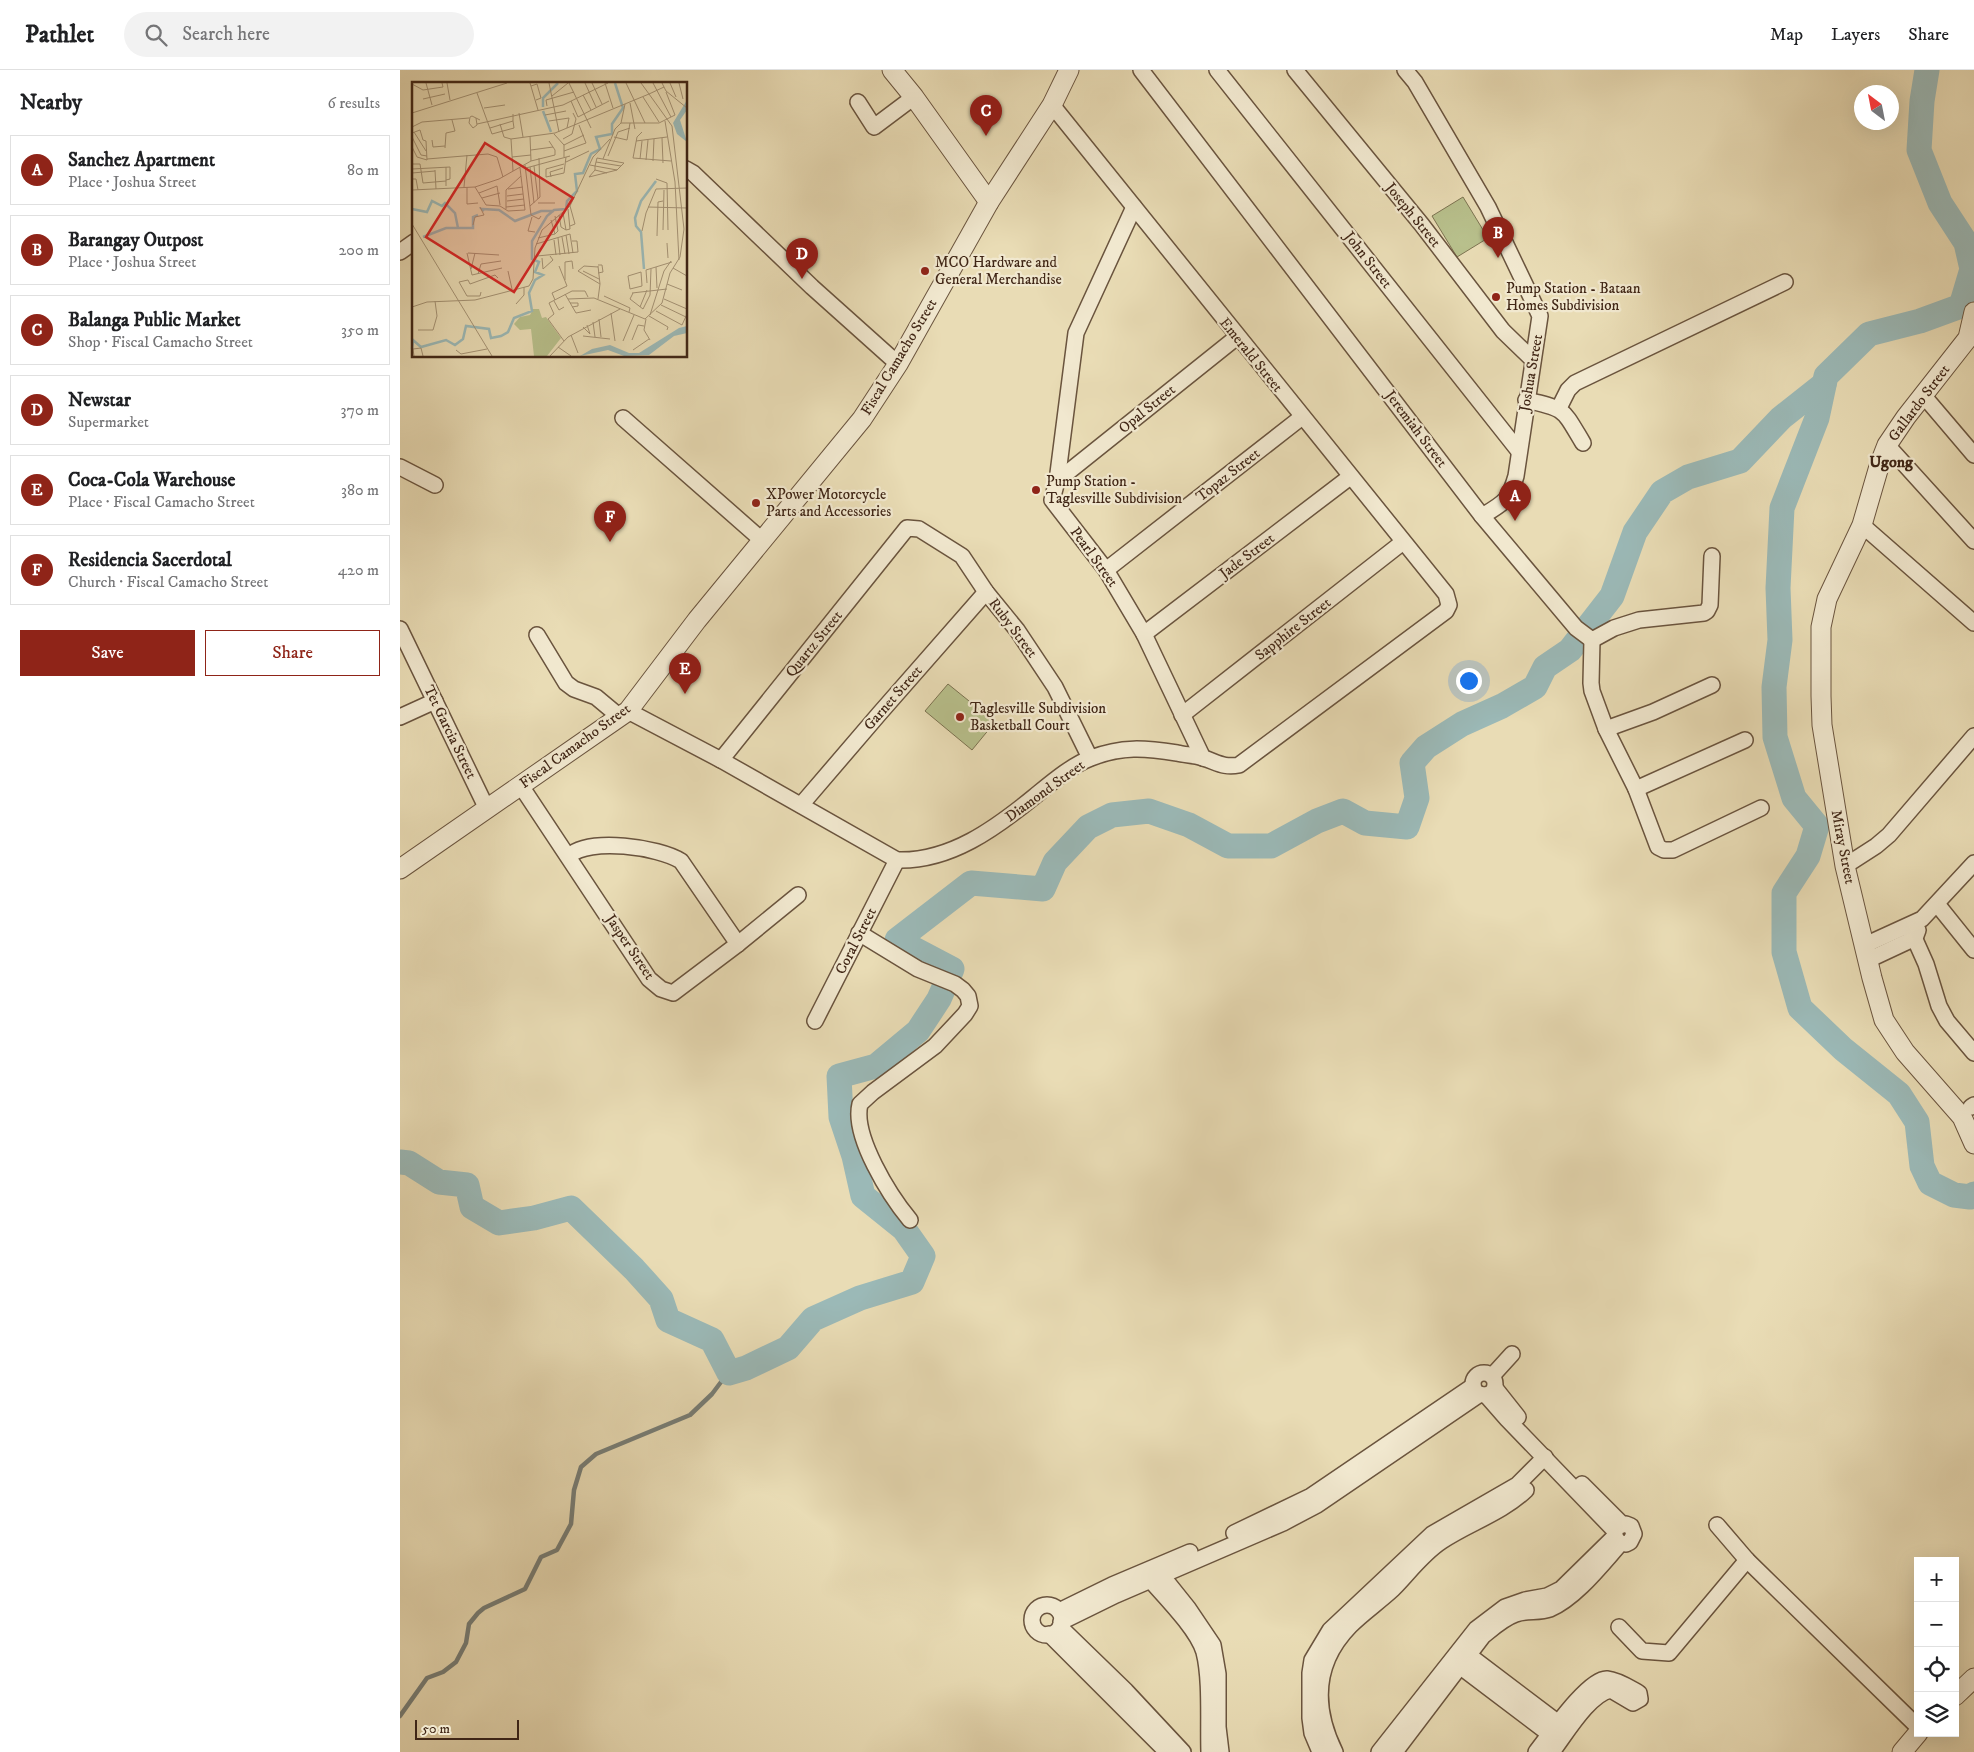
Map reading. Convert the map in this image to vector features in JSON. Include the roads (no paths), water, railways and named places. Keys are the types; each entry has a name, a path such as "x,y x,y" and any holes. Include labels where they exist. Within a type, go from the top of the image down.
{"street":[{"path":"892,70 914,97 989,202"},
{"name":"Fiscal Camacho Street","path":"400,869 624,714 697,620 862,419 898,364 989,202 1052,105 1069,70"},
{"name":"Jeremiah Street","path":"1141,70 1482,516 1584,634"},
{"name":"John Street","path":"1217,70 1518,450"},
{"name":"Joseph Street","path":"1295,70 1422,225 1503,330 1533,360"},
{"name":"Joshua Street","path":"1405,70 1415,82 1488,207 1538,312 1540,320 1518,450 1516,476 1508,499 1482,516"},
{"path":"858,102 874,127 914,97"},
{"name":"Emerald Street","path":"1052,105 1237,337 1446,594 1449,605"},
{"path":"688,169 812,287 898,364"},
{"name":"Pearl Street","path":"1134,207 1076,332 1057,481 1052,500 1106,570 1144,634 1203,758"},
{"path":"400,252 412,243"},
{"path":"1559,408 1568,390 1575,383 1785,282"},
{"name":"Gallardo Street","path":"1862,525 1887,445 1923,395 1971,342 1974,312"},
{"name":"Opal Street","path":"1057,481 1237,337"},
{"path":"1923,395 1974,455"},
{"path":"1526,400 1559,408 1566,414 1583,443"},
{"name":"Topaz Street","path":"1106,570 1302,417"},
{"path":"623,418 763,541"},
{"path":"1887,445 1974,541"},
{"path":"400,467 435,485"},
{"name":"Jade Street","path":"1144,634 1350,477"},
{"path":"1862,525 1974,623"},
{"name":"Miray Street","path":"1862,525 1827,599 1822,627 1822,725 1845,866 1884,1020 1895,1038 1919,1069 1955,1108 1968,1129 1974,1144"},
{"name":"Ruby Street","path":"907,528 919,529 962,556 986,592 1017,630 1054,687 1090,758"},
{"name":"Quartz Street","path":"721,760 907,528"},
{"name":"Sapphire Street","path":"1182,716 1403,542"},
{"path":"1712,556 1710,605 1704,613 1639,620 1614,628 1584,634 1591,683 1606,729 1636,788 1658,847 1664,850 1673,850 1760,808"},
{"name":"Garnet Street","path":"801,805 986,592"},
{"name":"Diamond Street","path":"897,860 913,861 958,848 995,827 1054,781 1090,758 1119,750 1144,748 1203,758 1228,768 1239,766 1446,611 1449,605"},
{"name":"Tet Garcia Street","path":"400,629 487,809"},
{"path":"537,635 566,683 574,689 721,760 897,860"},
{"path":"1606,729 1652,712 1712,685"},
{"path":"400,717 435,701"},
{"path":"1845,866 1876,846 1889,835 1974,736"},
{"path":"1636,788 1745,740"},
{"name":"Jasper Street","path":"521,786 570,856 649,978 661,989 674,993 798,895"},
{"path":"570,856 578,850 610,846 642,848 673,857 681,862 738,944"},
{"name":"Coral Street","path":"815,1021 897,860"},
{"path":"1867,952 1916,928 1974,864"},
{"path":"1937,904 1974,950"},
{"path":"1916,928 1939,1006 1947,1021 1974,1052"},
{"path":"859,933 918,969 963,990 970,1002 970,1006 965,1014 936,1046 865,1098 860,1104 859,1126 866,1147 887,1189 910,1220"},
{"path":"1167,1752 1121,1696 1057,1624 1153,1574 1314,1501 1454,1406 1485,1388 1512,1354"},
{"path":"1485,1388 1507,1419 1548,1461 1579,1488"},
{"path":"1385,1751 1460,1657 1502,1621 1513,1609 1547,1596 1565,1593 1596,1564 1618,1534 1512,1410 1485,1388"},
{"path":"1320,1752 1312,1733 1318,1662 1330,1650 1346,1621 1436,1538 1520,1489 1548,1461"},
{"path":"1716,1525 1747,1560 1914,1723"},
{"path":"1618,1627 1642,1651 1669,1653 1747,1560"},
{"path":"1153,1574 1180,1614 1203,1638 1213,1694 1213,1727 1209,1752"},
{"path":"1460,1657 1530,1711 1558,1736"},
{"path":"1536,1752 1558,1736 1599,1694 1611,1690 1633,1703 1640,1699 1641,1696 1639,1693 1612,1680 1606,1678 1597,1681 1585,1690 1558,1736"},
{"path":"1959,1692 1974,1678"},
{"path":"1314,1694 1335,1752"},
{"path":"1121,1696 1183,1752"},
{"path":"1213,1727 1220,1752"},
{"path":"1902,1752 1915,1737"}],"waterway":[{"path":"1927,70 1922,101 1919,150 1940,203 1966,243 1972,269 1961,306 1920,321 1869,334 1826,376 1817,418 1782,508 1778,588 1780,640 1774,687 1775,737 1794,798 1817,826 1808,856 1784,893 1784,952 1800,1008 1843,1049 1899,1094 1917,1122 1922,1166 1930,1183 1954,1195 1970,1197 1974,1194"},
{"path":"400,1162 409,1163 439,1182 467,1185 472,1207 499,1223 534,1218 571,1208 634,1269 661,1299 668,1320 712,1340 729,1373 746,1368 788,1348 813,1319 860,1298 912,1282 923,1256 904,1229 863,1196 854,1156 841,1117 839,1076 876,1066 918,1031 939,999 952,969 897,940 971,883 1043,889 1055,862 1088,827 1112,815 1149,811 1189,825 1228,846 1271,846 1317,821 1343,811 1365,823 1407,827 1417,798 1412,763 1426,747 1462,724 1502,706 1535,687 1545,667 1570,650 1612,596 1635,532 1662,492 1688,477 1740,461 1781,418 1824,384"},
{"path":"400,1716 427,1678 443,1672 456,1662 466,1643 469,1624 478,1613 484,1608 525,1589 541,1557 557,1550 571,1524 574,1490 581,1467 596,1454 690,1415 712,1394 729,1373"}],"place":[{"name":"Balanga Public Market","path":"986,136"},
{"name":"Barangay Outpost","path":"1498,258"},
{"name":"MCO Hardware and General Merchandise","path":"925,271"},
{"name":"Newstar","path":"802,279"},
{"name":"Pump Station - Bataan Homes Subdivision","path":"1496,297"},
{"name":"Pump Station - Taglesville Subdivision","path":"1036,490"},
{"name":"XPower Motorcycle Parts and Accessories","path":"756,503"},
{"name":"Sanchez Apartment","path":"1515,521"},
{"name":"Residencia Sacerdotal","path":"610,542"},
{"name":"Coca-Cola Warehouse","path":"685,694"},
{"name":"Taglesville Subdivision Basketball Court","path":"960,717"}],"district":[{"name":"Ugong","path":"1891,462"}]}
